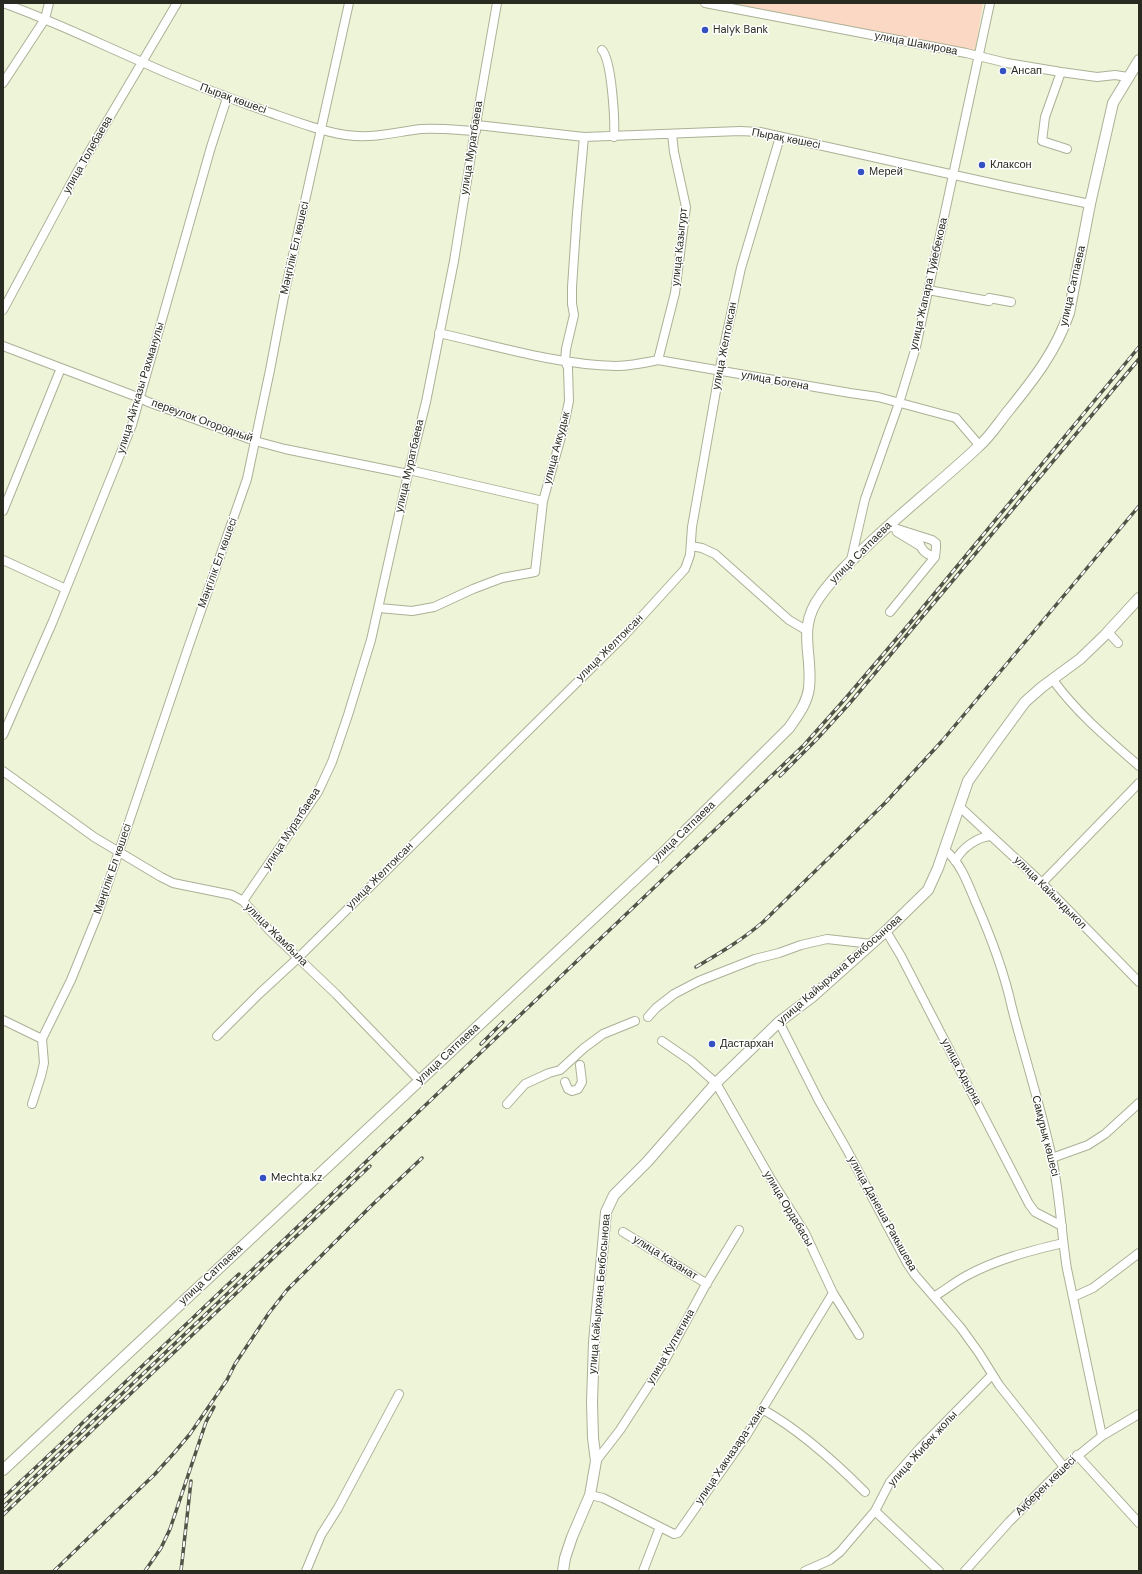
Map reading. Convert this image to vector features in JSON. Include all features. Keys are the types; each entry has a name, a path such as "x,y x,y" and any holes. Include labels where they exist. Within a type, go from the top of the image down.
{"street":[{"name":"Пырақ көшесі","path":"3,3 45,19 227,98 320,130 346,135 391,135 421,129 476,128 584,137 740,131 760,132 1090,204"},
{"path":"3,83 45,19 49,3"},
{"name":"улица Толебаева","path":"3,310 76,174 177,3"},
{"name":"Мәңгілік Ел көшесі","path":"42,1039 71,980 97,916 185,655 234,520 247,479 285,291 349,3"},
{"name":"улица Муратбаева","path":"243,901 320,786 332,762 359,683 379,608 408,472 426,402 454,261 497,3"},
{"name":"улица Шакирова","path":"708,3 1061,72 1097,77 1115,75 1128,77"},
{"name":"улица Жапара Туйебекова","path":"851,560 865,499 899,403 916,347 990,3"},
{"path":"602,50 607,59 611,88 615,125 614,137"},
{"name":"улица Сатпаева","path":"3,1470 661,855 789,728 806,701 809,689 806,630 809,619 820,595 851,560 980,446 1035,378 1063,330 1069,313 1090,204 1113,103 1139,60"},
{"path":"1061,72 1045,117 1042,141 1067,149"},
{"name":"улица Айтказы Рахманулы","path":"3,735 66,589 120,456 140,398 211,147 227,98"},
{"name":"улица Казыгурт","path":"658,360 675,293 686,207 674,152 672,134"},
{"name":"улица Желтоксан","path":"217,1036 258,994 298,958 623,637 685,569 691,546 692,527 720,371 741,268 780,136"},
{"name":"улица Аккудык","path":"379,608 412,611 434,607 473,589 502,578 535,572 543,501 563,430 569,401 568,368 565,361 566,349 574,314 572,304 572,287 576,220 584,137"},
{"path":"928,290 1011,302"},
{"name":"улица Богена","path":"440,333 565,361 616,366 640,364 658,360 878,397 956,418 980,446"},
{"name":"переулок Огородный","path":"3,346 148,402 255,441 285,449 408,472 543,501"},
{"path":"3,511 61,368"},
{"path":"888,526 920,536 936,543 935,557 890,612"},
{"path":"888,526 920,546 929,555 935,557"},
{"path":"920,536 920,546"},
{"path":"691,546 702,548 715,554 789,620 806,630"},
{"path":"3,560 66,589"},
{"name":"улица Кайырхана Бекбосынова","path":"563,1571 565,1558 572,1537 590,1495 596,1461 592,1431 594,1342 606,1212 614,1195 647,1162 716,1083 779,1022 812,997 872,944 928,890 945,850 968,781 995,743 1025,702 1042,687 1080,659 1108,632 1139,598"},
{"path":"1108,632 1118,643"},
{"path":"1052,680 1081,714 1139,766"},
{"name":"улица Жамбыла","path":"3,771 56,811 118,853 173,883 232,895 243,901 270,931 336,994 419,1080"},
{"path":"1042,883 1139,783"},
{"name":"улица Кайындыкол","path":"960,807 1042,883 1139,982"},
{"path":"955,861 971,844 980,839 992,836"},
{"name":"Самұрық көшесі","path":"945,850 955,861 964,875 994,943 1007,983 1012,1008 1052,1158 1061,1209 1063,1243 1102,1436"},
{"name":"улица Адырна","path":"886,931 901,956 1029,1204 1035,1212 1062,1226"},
{"path":"648,1017 656,1008 674,994 699,981 755,959 827,938 872,944"},
{"path":"3,1020 42,1039 44,1062 32,1104"},
{"path":"507,1104 525,1084 549,1073 560,1070 584,1048 603,1034 634,1021"},
{"name":"улица Данеша Ракышева","path":"779,1022 819,1100 907,1263 927,1289 935,1296 979,1353 992,1375 1064,1467"},
{"path":"662,1041 690,1061 716,1083"},
{"path":"565,1082 568,1089 578,1089 582,1082 580,1066"},
{"name":"улица Ордабасы","path":"716,1083 772,1181 805,1233 833,1293 859,1335"},
{"path":"1052,1158 1088,1146 1105,1134 1139,1103"},
{"name":"улица Култегина","path":"596,1461 620,1430 664,1362 707,1284 740,1230"},
{"name":"улица Казанат","path":"623,1232 707,1284"},
{"path":"935,1296 966,1276 993,1263 1025,1252 1063,1243"},
{"path":"1073,1298 1093,1288 1139,1253"},
{"name":"улица Хакназара-хана","path":"590,1495 603,1498 674,1534 678,1533 746,1436 833,1293"},
{"name":"улица Жибек жолы","path":"805,1571 830,1560 840,1552 875,1511 890,1482 920,1448 992,1375"},
{"path":"306,1571 321,1535 352,1483 399,1394"},
{"path":"762,1409 787,1424 839,1466 865,1492"},
{"name":"Ақберен көшесі","path":"965,1571 1009,1522 1064,1467 1102,1436 1139,1414"},
{"path":"1078,1455 1139,1523"},
{"path":"875,1511 939,1571"},
{"path":"643,1571 660,1527"}],"shaded area":[{"path":"731,3 983,3 975,52"}],"railway":[{"path":"3,1507 804,745 910,623 1139,347"},
{"path":"780,776 849,704 1139,359"},
{"path":"696,967 755,929 885,803 942,741 1139,506"},
{"path":"481,1044 503,1022"},
{"path":"54,1571 155,1474 190,1434 227,1380 235,1364 269,1313 287,1290 370,1207 422,1158"},
{"path":"3,1515 370,1166"},
{"path":"75,1430 239,1274"},
{"path":"145,1571 161,1548 170,1529 206,1422 214,1407"},
{"path":"3,1498 79,1427"},
{"path":"181,1571 191,1481"}],"place":[{"name":"Halyk Bank","path":"705,30"},
{"name":"Ансап","path":"1003,71"},
{"name":"Клаксон","path":"982,165"},
{"name":"Мерей","path":"861,172"},
{"name":"Дастархан","path":"712,1044"},
{"name":"Mechta.kz","path":"263,1178"}]}
